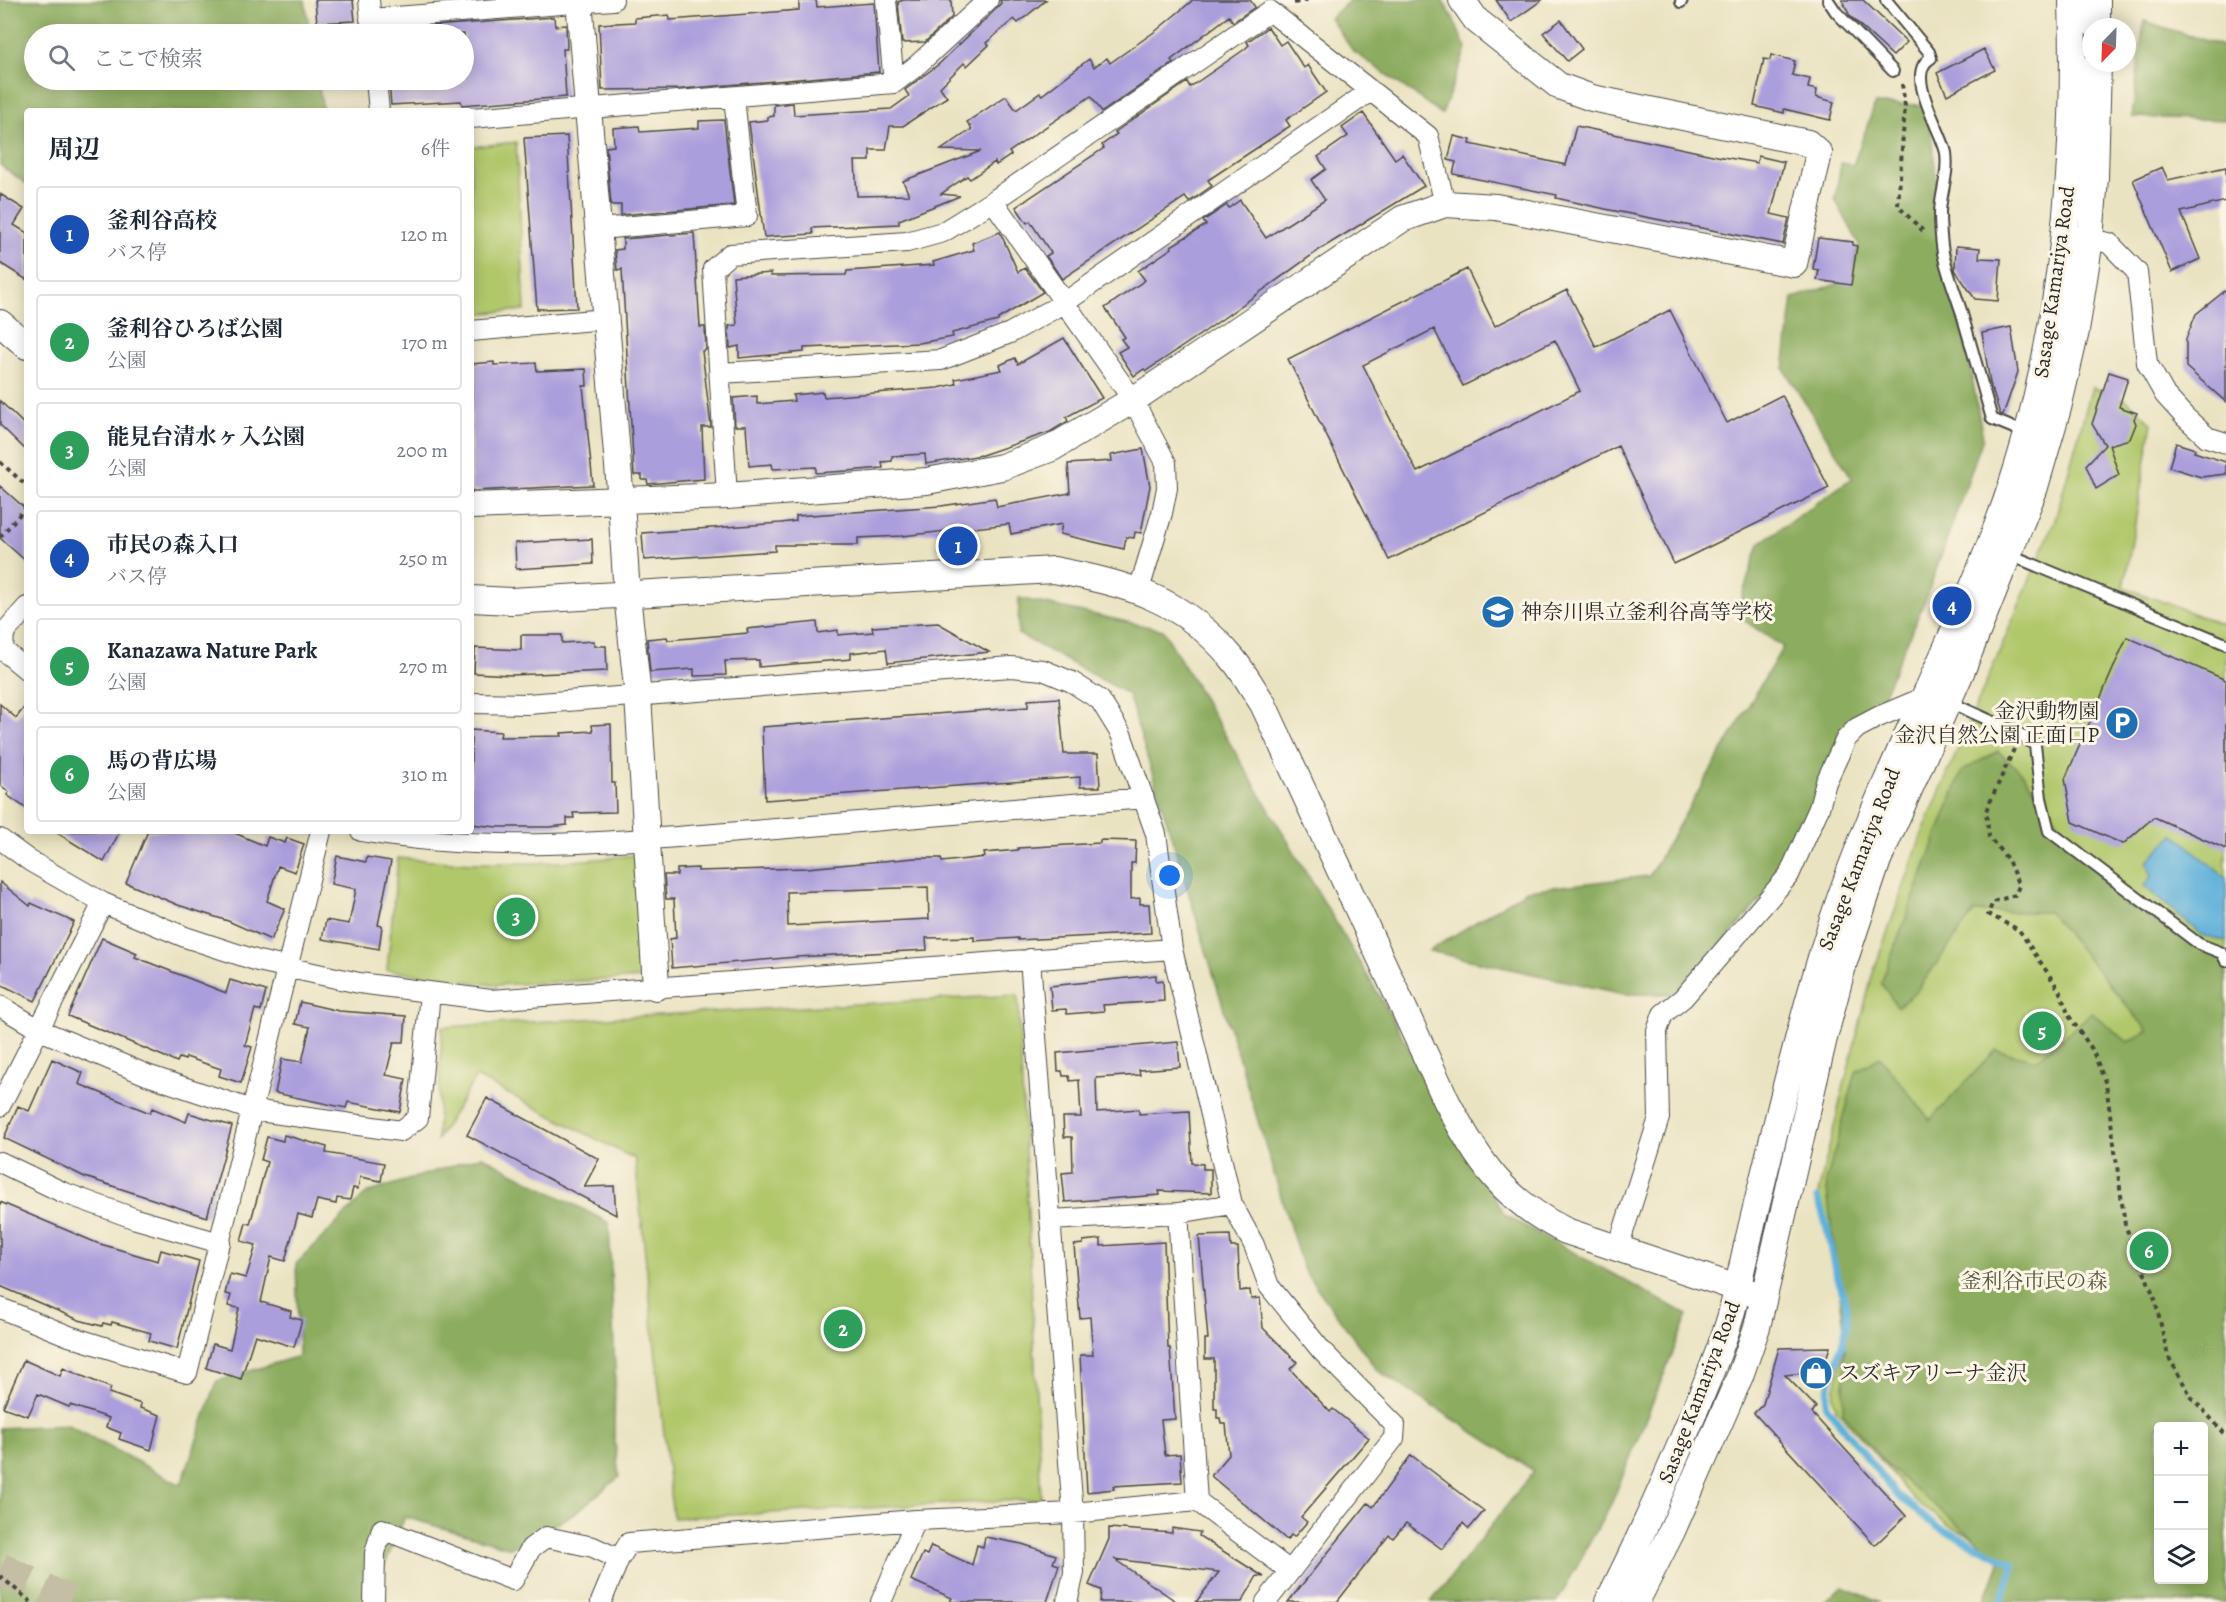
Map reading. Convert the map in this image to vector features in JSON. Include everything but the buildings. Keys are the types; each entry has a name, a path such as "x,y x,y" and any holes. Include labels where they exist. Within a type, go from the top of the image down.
{"street":[{"path":"370,18 613,0"},
{"path":"886,0 894,83"},
{"path":"474,118 735,98 894,83 915,67 988,0"},
{"path":"474,506 621,502 927,481 1002,466 1052,448 1133,400 1402,219 1445,204 1496,207 1794,264 1819,153 1808,143 1592,98 1559,86 1476,20 1462,0"},
{"name":"Sasage Kamariya Road","path":"1636,1602 1672,1531 1740,1376 1764,1297 1844,962 1878,861 1948,701 1999,550 2011,486 2027,433 2053,318 2065,234 2073,130 2072,0"},
{"path":"2097,0 2097,18"},
{"path":"579,1 627,595 638,696 656,987"},
{"path":"727,496 713,269 730,254 907,242 943,232 993,201 1270,11 1369,92 1428,136 1445,204"},
{"name":"Sasage Kamariya Road","path":"1608,1602 1649,1521 1721,1345 1738,1288 1810,995 1833,919 1859,846 1923,698 1999,550 2034,490 2058,408 2076,331 2090,239 2098,113 2098,72"},
{"path":"377,90 379,108"},
{"path":"720,373 941,360 1010,333 1064,303 1369,92"},
{"path":"599,229 747,216 735,98"},
{"path":"993,201 1133,400 1166,463 1167,488 1162,513 1139,590"},
{"path":"2065,234 2109,243 2137,272 2147,363 2165,395 2207,437 2226,443"},
{"path":"474,331 605,319"},
{"path":"0,323 24,343"},
{"path":"474,599 512,601 1054,570 1139,590 1180,611 1208,633 1233,659 1263,704 1447,1102 1473,1151 1508,1194 1539,1218 1566,1231 1764,1297"},
{"path":"24,610 4,633 3,650 24,668"},
{"path":"474,703 527,704 1011,667 1043,670 1072,682 1100,700 1121,734 1156,834 1172,949 1232,1204 1254,1245 1269,1286 1321,1350 1395,1425 1394,1438 1266,1602"},
{"path":"1618,1248 1659,1118 1657,1031 1663,1014 1683,998 1789,875 1820,808 1826,782 1846,740 1857,728 1923,698"},
{"path":"380,834 423,841 488,845 647,840 1144,798"},
{"path":"0,1308 69,1336 187,1373 320,834"},
{"path":"0,838 30,861 104,903 185,937 288,969 429,993 491,1000 1172,949"},
{"path":"0,1106 104,903"},
{"path":"1030,959 1073,1513 1074,1573 1067,1602"},
{"path":"0,1006 40,1030 147,1075 252,1110 401,1131 418,1118 429,993"},
{"path":"0,1162 62,1191 136,1220 220,1243"},
{"path":"1050,1220 1178,1213 1232,1204"},
{"path":"1178,1213 1197,1501"},
{"path":"601,1602 619,1558 629,1543 916,1520 1073,1513 1197,1501 1290,1571"},
{"path":"881,1602 916,1520"},
{"path":"374,1602 375,1553 382,1529 513,1580 531,1548 546,1537 592,1547 619,1558"}],"lane":[{"path":"1828,0 1836,12 1893,71"},
{"path":"1886,0 1929,52 1931,58 1920,68 1923,92 1934,124 1940,131 1946,153 1948,171 1941,212 1943,253 1992,419 2027,433"},
{"path":"1999,550 2226,644"},
{"path":"1948,701 2020,734 2035,745 2041,798 2049,831 2199,944 2222,952 2226,961"}],"path":[{"path":"1290,4 1308,0"},
{"path":"1893,71 1902,84 1905,106 1898,206 1943,253"},
{"path":"0,462 24,483"},
{"path":"0,537 24,509"},
{"path":"2020,734 1986,811 1989,837 2008,860 2019,886 2015,895 1993,902 1988,914 2019,930 2059,990 2068,1016 2092,1049 2106,1084 2125,1225 2155,1299 2168,1356 2192,1398 2226,1435"},
{"path":"0,1575 32,1602"}],"green space":[{"path":"0,0 305,0 309,24 24,24 24,90 320,90 323,108 24,108 24,182 0,165"},
{"path":"1350,0 1442,0 1453,18 1466,49 1442,114 1353,51 1330,18"},
{"path":"2144,21 2226,47 2226,120 2132,117"},
{"path":"1875,104 1928,105 1936,176 1983,438 1926,598 1876,712 1843,731 1785,872 1678,994 1624,994 1429,951 1527,890 1649,876 1783,647 1736,615 1759,544 1852,478 1784,369 1793,298 1850,280 1859,244 1835,199 1841,163 1853,165"},
{"path":"516,142 525,310 474,314 474,147"},
{"name":"釜利谷市民の森","path":"2092,387 2126,400 2152,423 2124,587 2226,626 2226,1602 2016,1559 1952,1527 1916,1502 1836,1409 1833,1396 1854,1307 1817,1198 1872,976 1922,834 2055,520"},
{"path":"1019,598 1163,630 1377,992 1505,1215 1688,1315 1612,1502 1557,1602 1431,1602 1534,1471 1377,1370 1303,1269 1128,694 1018,634"},
{"name":"釜利谷市民の森","path":"1998,751 2022,773 2117,900 2226,960 2226,1602 1984,1602 2000,1560 1887,1466 1843,1413 1845,1336 1826,1182 1856,1072 1880,1057 1930,1120 1996,1050 2036,1060 2092,1013 2128,1042 2148,1031 2049,912 1974,912 1915,993 1897,1007 1881,983 1962,771"},
{"path":"636,855 645,978 493,985 387,970 398,858 517,863 577,861"},
{"path":"1018,995 1041,1499 673,1518 635,1159 476,1077 437,1140 442,1027"},
{"path":"482,1156 609,1223 615,1371 614,1434 619,1477 574,1514 511,1548 405,1517 369,1602 0,1602 0,1428 68,1425 181,1485 217,1381 299,1356 296,1264 367,1193"},
{"path":"1843,1587 1881,1602 1823,1602"}],"water":[{"path":"2174,834 2226,878 2226,941 2202,935 2144,886 2152,876 2147,862"}],"waterway":[{"path":"1817,1198 1826,1224 1847,1315 1844,1338 1829,1383 1826,1406 1895,1493 1936,1526 2014,1564 2001,1602"}],"tunnel":[{"path":"0,1569 69,1602"}],"place":[{"name":"釜利谷高校","path":"958,546"},
{"name":"市民の森入口","path":"1952,606"},
{"name":"神奈川県立釜利谷高等学校","path":"1498,612"},
{"name":"金沢動物園 金沢自然公園 正面口P","path":"2122,723"},
{"name":"能見台清水ヶ入公園","path":"516,917"},
{"name":"Kanazawa Nature Park","path":"2042,1031"},
{"name":"馬の背広場","path":"2149,1251"},
{"name":"釜利谷ひろば公園","path":"843,1329"},
{"name":"スズキアリーナ金沢","path":"1816,1373"}]}
